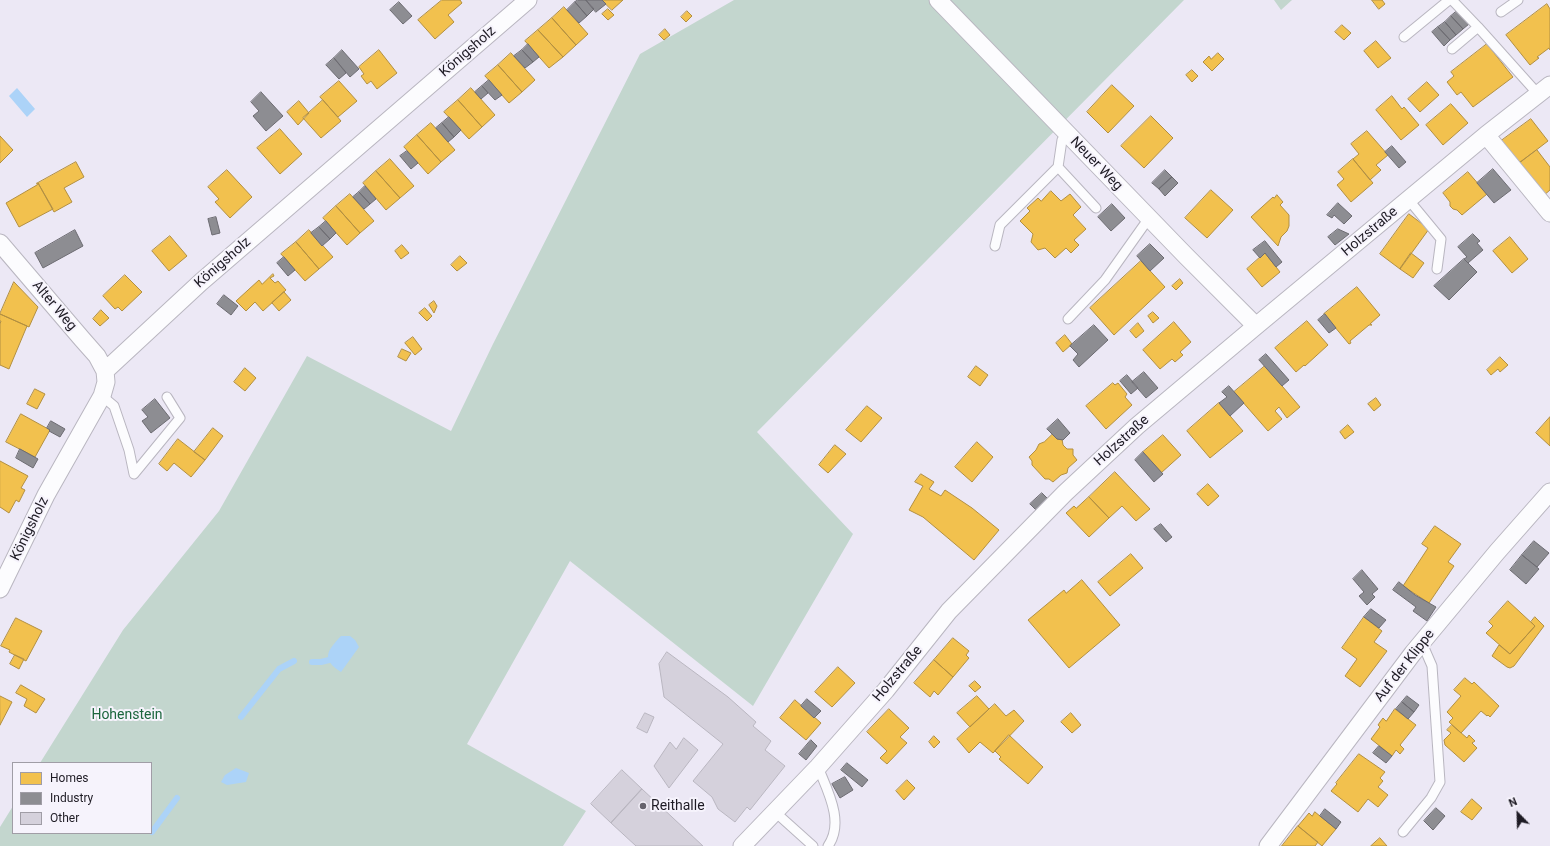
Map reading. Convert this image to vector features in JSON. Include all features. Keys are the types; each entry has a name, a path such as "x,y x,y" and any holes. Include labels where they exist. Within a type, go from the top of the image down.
{"street":[{"name":"Königsholz","path":"0,589 46,495 102,396 106,382 105,371 201,282 528,0"},
{"name":"Neuer Weg","path":"938,0 1256,326"},
{"name":"Holzstraße","path":"742,846 774,811 818,767 886,690 949,611 1065,493 1137,426 1408,199 1544,90"},
{"path":"1486,135 1550,213"},
{"name":"Alter Weg","path":"0,243 97,356 105,371"},
{"name":"Auf der Klippe","path":"1268,846 1422,642 1497,552 1550,492"}],"lane":[{"path":"1404,37 1451,0 1544,90"},
{"path":"1501,12 1518,0"},
{"path":"1452,49 1478,27"},
{"path":"995,246 1000,225 1058,167 1062,140 1068,134"},
{"path":"1058,167 1096,208"},
{"path":"1408,199 1441,239 1437,269"},
{"path":"1068,319 1106,280 1149,218"},
{"path":"102,396 114,406 129,450 134,474 180,418 167,397"},
{"path":"1403,832 1431,798 1440,782 1432,666 1422,642"},
{"path":"818,767 833,811 835,831 828,846"},
{"path":"774,811 813,846"}],"green space":[{"name":"Hohenstein","path":"734,0 1184,0 757,432 853,534 753,706 570,561 467,744 586,811 563,846 0,846 0,827 12,808 12,834 152,834 152,762 41,762 123,630 219,511 307,356 451,431 493,344 640,54"},
{"path":"1274,0 1292,0 1281,10"}],"water":[{"path":"17,88 35,109 27,117 9,96"},
{"path":"341,636 350,636 355,640 359,647 341,672 330,663 328,654"},
{"path":"236,768 249,773 246,782 227,785 221,782 225,775"}],"building: Homes":[{"path":"442,0 460,0 462,3 448,15 454,22 435,39 418,20"},
{"path":"602,0 623,0 612,10"},
{"path":"1372,0 1382,0 1385,4 1379,9"},
{"path":"1547,4 1550,9 1550,50 1549,48 1537,57 1539,58 1530,65 1506,35"},
{"path":"564,7 588,34 576,45 552,18"},
{"path":"608,9 614,15 608,20 602,14"},
{"path":"687,11 692,16 686,22 681,17"},
{"path":"552,18 576,45 563,57 538,30"},
{"path":"1342,25 1351,33 1344,40 1335,32"},
{"path":"665,29 670,35 664,40 659,35"},
{"path":"538,30 563,57 549,68 525,41"},
{"path":"1376,41 1391,58 1378,68 1364,51"},
{"path":"1487,44 1513,77 1473,107 1461,92 1457,95 1447,82 1454,76 1451,72"},
{"path":"379,50 397,73 377,89 371,81 367,84 361,76 364,74 359,67"},
{"path":"511,53 535,80 522,92 498,65"},
{"path":"1218,53 1224,59 1212,71 1203,62 1209,56 1211,59"},
{"path":"498,65 522,92 509,103 485,76"},
{"path":"1192,70 1198,76 1192,82 1186,75"},
{"path":"339,81 357,101 338,117 320,97"},
{"path":"1427,82 1439,95 1420,112 1408,99"},
{"path":"1112,85 1134,106 1108,133 1087,112"},
{"path":"471,88 495,115 482,127 458,100"},
{"path":"1392,96 1402,109 1404,107 1419,125 1401,140 1376,110"},
{"path":"323,100 341,121 321,138 303,118"},
{"path":"458,100 482,127 469,139 444,112"},
{"path":"299,101 309,113 298,125 287,112"},
{"path":"1451,104 1468,123 1443,145 1426,125"},
{"path":"1151,116 1173,138 1144,168 1121,146"},
{"path":"1531,119 1548,141 1518,164 1501,141"},
{"path":"431,123 455,150 441,162 417,135"},
{"path":"280,129 302,154 280,174 257,148"},
{"path":"1367,131 1388,155 1376,165 1381,170 1370,180 1353,159 1359,154 1351,144"},
{"path":"417,135 441,162 428,174 404,147"},
{"path":"0,136 13,150 0,163"},
{"path":"1537,150 1550,167 1550,190 1543,196 1518,164"},
{"path":"390,159 414,186 400,198 376,171"},
{"path":"1353,159 1373,183 1351,202 1337,185 1344,179 1338,172"},
{"path":"76,162 84,177 64,188 72,202 54,212 38,183"},
{"path":"227,170 252,197 230,218 215,202 219,199 208,187"},
{"path":"376,171 400,198 386,210 363,183"},
{"path":"1468,172 1487,194 1462,215 1450,206 1450,202 1443,193"},
{"path":"37,183 53,209 19,227 6,203 37,185"},
{"path":"1211,190 1233,210 1207,238 1185,218"},
{"path":"1051,191 1061,201 1070,194 1081,207 1073,215 1086,229 1074,240 1079,245 1071,253 1066,248 1055,258 1045,248 1038,250 1031,242 1033,234 1020,221 1030,211 1027,208 1038,198 1041,201"},
{"path":"350,194 374,221 360,233 336,206"},
{"path":"1277,195 1283,202 1280,205 1289,215 1289,226 1287,231 1281,237 1278,246 1251,217"},
{"path":"336,206 360,233 347,245 323,218"},
{"path":"1409,214 1429,229 1400,269 1380,254"},
{"path":"309,230 333,257 319,269 296,242"},
{"path":"170,236 187,256 169,271 152,251"},
{"path":"1510,237 1528,259 1512,273 1493,251"},
{"path":"296,242 319,269 305,281 281,254"},
{"path":"402,245 409,253 401,259 395,251"},
{"path":"1265,253 1280,272 1262,287 1247,269"},
{"path":"1411,253 1424,263 1413,278 1400,269"},
{"path":"460,256 467,263 457,271 451,265"},
{"path":"1141,261 1165,287 1114,335 1090,308"},
{"path":"273,274 274,276 270,278 275,283 278,281 286,290 263,311 255,302 246,311 236,301 259,280 262,284"},
{"path":"125,275 142,292 122,311 118,307 115,309 103,296"},
{"path":"1180,279 1183,283 1176,290 1172,286"},
{"path":"14,282 38,307 29,327 0,314"},
{"path":"1357,287 1380,315 1370,324 1372,325 1369,325 1350,341 1351,343 1349,344 1324,314"},
{"path":"284,292 291,300 279,311 272,303"},
{"path":"434,301 437,306 434,313 429,305"},
{"path":"425,308 432,316 427,321 419,313"},
{"path":"101,310 109,318 100,326 93,319"},
{"path":"1153,312 1159,318 1153,323 1148,316"},
{"path":"0,314 27,326 9,369 0,365"},
{"path":"1307,321 1328,345 1305,366 1304,365 1296,372 1275,348"},
{"path":"1174,322 1191,342 1180,352 1183,355 1175,362 1172,359 1160,369 1143,350"},
{"path":"1138,323 1144,331 1136,338 1130,331"},
{"path":"1065,335 1072,344 1063,352 1056,343"},
{"path":"413,337 422,349 415,355 405,343"},
{"path":"402,349 411,353 406,361 398,357"},
{"path":"1500,357 1508,365 1500,372 1498,369 1491,375 1487,370"},
{"path":"976,366 988,375 980,386 968,377"},
{"path":"1265,366 1300,407 1287,418 1279,407 1275,411 1282,419 1268,431 1234,392"},
{"path":"245,368 256,378 245,391 234,382"},
{"path":"1113,383 1115,385 1118,383 1127,394 1125,397 1132,405 1106,429 1086,406"},
{"path":"35,389 45,394 37,409 27,404"},
{"path":"1376,398 1381,405 1374,411 1368,404"},
{"path":"1219,403 1243,431 1210,458 1187,431"},
{"path":"867,406 882,418 861,442 846,430"},
{"path":"21,414 50,430 35,457 6,442"},
{"path":"1550,417 1550,446 1536,433"},
{"path":"1348,425 1354,432 1345,439 1340,432"},
{"path":"213,428 223,436 205,460 194,452"},
{"path":"1053,434 1057,439 1062,439 1063,445 1067,449 1073,449 1073,455 1077,460 1068,468 1067,473 1061,475 1053,482 1049,479 1045,479 1032,465 1032,461 1029,457 1036,450 1039,444 1044,442"},
{"path":"1163,435 1181,455 1161,473 1143,452"},
{"path":"178,439 205,460 191,477 174,463 167,471 159,464"},
{"path":"977,442 993,457 972,482 955,467"},
{"path":"835,445 846,454 828,473 819,465"},
{"path":"0,461 28,476 21,488 25,490 19,502 16,500 9,513 0,507"},
{"path":"1115,472 1150,509 1136,521 1122,506 1109,518 1089,497"},
{"path":"921,474 934,482 929,489 941,496 945,490 972,508 999,530 974,560 923,517 909,510 923,486 915,482"},
{"path":"1208,484 1219,496 1208,506 1197,494"},
{"path":"1089,497 1109,518 1089,537 1066,513 1074,506 1076,508"},
{"path":"1435,526 1461,544 1448,562 1454,566 1429,603 1403,586 1428,548 1422,544"},
{"path":"1131,554 1143,568 1110,596 1098,582"},
{"path":"1082,580 1120,625 1069,668 1028,620 1064,590 1066,593"},
{"path":"1508,601 1535,626 1510,654 1486,633 1493,626 1489,622"},
{"path":"1364,617 1382,631 1374,642 1387,651 1360,687 1345,676 1357,659 1342,648"},
{"path":"1535,617 1544,626 1514,666 1510,668 1507,667 1492,656 1499,645 1510,654 1535,626 1531,622"},
{"path":"16,618 42,631 26,661 9,652 10,650 1,646"},
{"path":"953,638 969,651 966,655 969,658 953,677 934,660"},
{"path":"15,655 24,659 19,669 10,664"},
{"path":"934,660 953,677 938,695 934,691 930,697 914,683"},
{"path":"838,667 855,683 832,707 815,692"},
{"path":"1465,678 1472,684 1474,682 1499,706 1490,717 1481,711 1461,733 1449,722 1453,718 1447,712 1461,696 1454,690"},
{"path":"975,681 981,687 975,692 969,686"},
{"path":"21,685 45,699 36,713 24,706 27,699 16,693"},
{"path":"0,696 12,702 0,725"},
{"path":"977,696 989,709 970,727 957,713"},
{"path":"795,700 821,723 806,740 780,718"},
{"path":"995,704 1006,716 1014,710 1024,721 993,753 980,742 969,753 957,739"},
{"path":"889,709 909,728 900,737 907,743 887,764 880,758 887,751 867,732"},
{"path":"1395,709 1416,725 1400,745 1404,749 1400,754 1396,750 1392,756 1371,739 1380,727 1378,725 1383,718 1386,721"},
{"path":"1071,713 1081,725 1072,733 1061,722"},
{"path":"1452,725 1467,738 1469,735 1475,741 1472,743 1477,748 1464,762 1445,745 1444,740 1451,733 1447,730"},
{"path":"1009,735 1043,767 1028,784 999,759 1001,757 995,751"},
{"path":"934,736 940,742 934,748 929,742"},
{"path":"1359,754 1385,772 1380,778 1383,781 1378,787 1388,795 1378,807 1368,799 1358,812 1331,791"},
{"path":"907,780 915,788 904,800 896,791"},
{"path":"1472,799 1482,808 1472,820 1461,812"},
{"path":"1315,812 1336,829 1322,846 1298,826 1309,813 1312,816"},
{"path":"1298,826 1318,842 1315,846 1282,846"},
{"path":"1380,838 1387,846 1371,846"}],"building: Industry":[{"path":"578,0 586,0 594,9 587,16 575,2"},
{"path":"586,0 602,0 606,4 596,12"},
{"path":"399,2 412,16 403,24 390,10"},
{"path":"575,2 587,16 579,23 567,10"},
{"path":"1457,11 1469,24 1463,29 1451,16"},
{"path":"1451,16 1463,29 1456,35 1445,22"},
{"path":"1445,22 1456,35 1450,40 1438,27"},
{"path":"1438,27 1450,40 1444,46 1432,32"},
{"path":"528,44 539,57 533,62 522,50"},
{"path":"342,50 359,69 350,77 334,58"},
{"path":"522,50 533,62 525,68 514,56"},
{"path":"334,58 346,73 339,79 326,65"},
{"path":"489,80 502,95 495,100 482,86"},
{"path":"482,86 488,93 481,99 475,92"},
{"path":"261,92 283,116 266,131 253,116 259,111 251,102"},
{"path":"449,117 461,130 454,137 442,123"},
{"path":"442,123 454,137 448,142 436,128"},
{"path":"1392,146 1406,162 1399,168 1385,152"},
{"path":"407,151 418,163 411,169 400,156"},
{"path":"1493,169 1511,190 1494,203 1477,183"},
{"path":"1165,170 1172,177 1159,189 1152,183"},
{"path":"1172,177 1178,183 1165,196 1159,189"},
{"path":"365,186 376,199 370,204 359,192"},
{"path":"359,192 370,204 364,209 353,197"},
{"path":"1338,203 1352,216 1344,224 1334,215 1332,218 1327,215"},
{"path":"1112,204 1125,218 1111,231 1098,217"},
{"path":"216,217 220,233 212,235 208,219"},
{"path":"326,221 336,233 330,239 319,227"},
{"path":"319,227 330,239 322,246 311,233"},
{"path":"1338,229 1349,234 1335,245 1328,237"},
{"path":"75,230 83,246 43,268 35,253"},
{"path":"1473,234 1480,241 1477,243 1483,250 1468,263 1464,259 1467,257 1458,247"},
{"path":"1265,241 1282,262 1276,267 1265,253 1260,258 1253,250"},
{"path":"1150,244 1164,258 1150,271 1137,256"},
{"path":"284,257 295,270 288,276 277,263"},
{"path":"1464,259 1477,272 1449,300 1434,286"},
{"path":"224,295 238,306 231,315 217,304"},
{"path":"1325,314 1336,328 1329,333 1318,320"},
{"path":"1094,325 1108,340 1079,367 1073,360 1078,354 1070,346"},
{"path":"1266,354 1289,380 1282,386 1259,360"},
{"path":"1144,372 1158,388 1146,398 1132,382"},
{"path":"1127,375 1138,388 1131,394 1120,381"},
{"path":"1229,386 1244,403 1230,416 1219,403 1227,397 1222,392"},
{"path":"155,399 170,418 151,433 142,421 148,417 142,410"},
{"path":"1058,419 1070,433 1063,440 1057,439 1047,429"},
{"path":"51,421 65,429 60,437 49,431 50,430 47,428"},
{"path":"20,449 38,459 33,468 16,458"},
{"path":"1143,452 1163,474 1154,482 1135,460"},
{"path":"1042,493 1048,499 1036,510 1030,504"},
{"path":"1161,524 1172,537 1166,542 1154,529"},
{"path":"1534,541 1549,553 1537,567 1522,555"},
{"path":"1522,555 1539,569 1526,584 1510,570"},
{"path":"1362,570 1378,589 1372,594 1375,597 1367,605 1359,596 1364,592 1353,579"},
{"path":"1399,582 1415,595 1436,607 1427,621 1413,611 1416,607 1393,590"},
{"path":"1371,609 1386,620 1379,628 1364,617"},
{"path":"1407,696 1419,705 1414,712 1402,702"},
{"path":"807,699 821,711 814,718 801,706"},
{"path":"1402,702 1414,712 1408,719 1396,709"},
{"path":"811,740 817,746 806,760 799,754"},
{"path":"1379,746 1392,756 1386,763 1373,753"},
{"path":"847,763 868,780 862,787 841,770"},
{"path":"845,777 853,790 840,798 832,784"},
{"path":"1436,808 1445,816 1433,830 1424,821"},
{"path":"1325,809 1341,822 1336,829 1320,816"}],"building: Other":[{"path":"667,652 728,697 756,722 753,726 771,741 765,750 785,766 750,810 747,807 735,822 718,809 712,797 693,781 723,744 664,697 659,664"},
{"path":"645,713 654,717 647,733 637,728"},
{"path":"684,738 698,750 669,788 654,766 670,742 676,749"},
{"path":"622,770 642,789 611,823 591,804"},
{"name":"Reithalle","path":"642,789 703,846 636,846 611,823"}],"waterway":[{"path":"312,662 329,660"},
{"path":"241,717 279,669 294,661"},
{"path":"152,832 177,798"}],"place":[{"name":"Reithalle","path":"643,806"}]}
